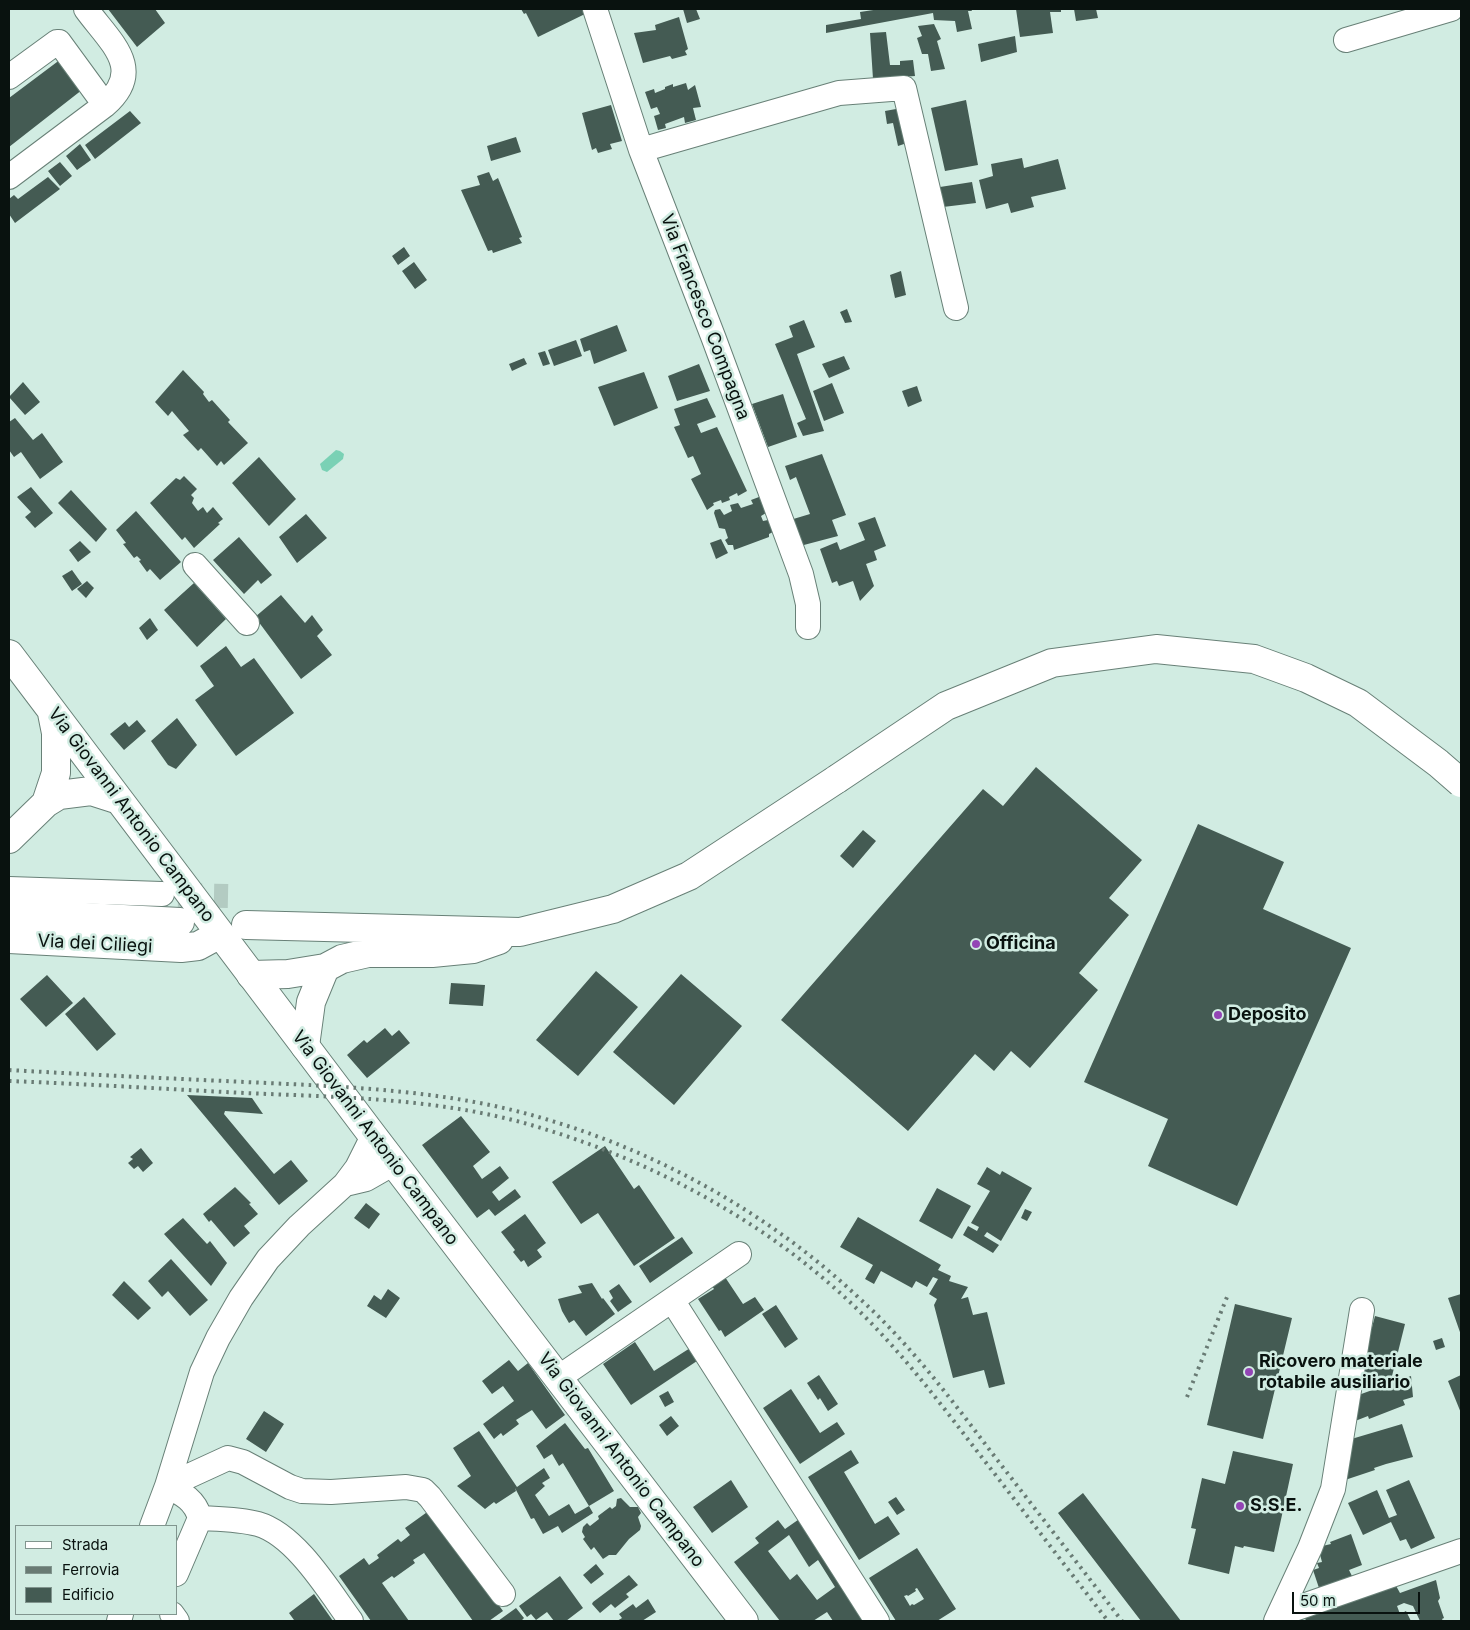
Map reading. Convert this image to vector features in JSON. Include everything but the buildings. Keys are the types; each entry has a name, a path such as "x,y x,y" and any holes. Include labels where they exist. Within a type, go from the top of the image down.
{"main road":[{"path":"251,975 288,974 325,968 342,959 368,953 432,953 473,950 520,932 613,909 689,876 946,706 1052,663 1156,648 1254,659 1306,678 1358,703 1438,763 1461,783"},
{"name":"Via Giovanni Antonio Campano","path":"9,654 373,1136 744,1621"},
{"path":"46,803 56,773 56,733 52,711"},
{"path":"9,839 46,803 59,795 90,790 119,800"},
{"path":"9,914 181,935"},
{"path":"246,925 520,932"},
{"name":"Via dei Ciliegi","path":"181,935 198,946 220,934"},
{"name":"Via dei Ciliegi","path":"9,939 181,935 251,975"},
{"path":"305,1046 311,1002 325,968"}],"street":[{"path":"9,177 105,105 113,98 122,85 124,70 118,52 86,9"},
{"path":"1346,40 1451,9"},
{"name":"Via Francesco Compagna","path":"599,10 641,150 718,348 801,574 808,604 808,627"},
{"path":"9,77 59,42 105,105"},
{"path":"641,150 839,93 904,88 956,308"},
{"path":"195,565 247,623"},
{"path":"9,889 162,894"},
{"path":"152,1525 167,1486 202,1372 218,1338 241,1298 268,1259 299,1226 345,1184 357,1168 373,1136"},
{"path":"345,1184 366,1179 394,1163"},
{"path":"558,1378 739,1254"},
{"path":"672,1300 877,1621"},
{"path":"1278,1618 1310,1548 1333,1489 1362,1310"},
{"path":"167,1486 228,1458 243,1462 290,1487 302,1491 331,1492 406,1487 423,1490 503,1594"},
{"path":"167,1486 189,1498 198,1508 200,1518 178,1569"},
{"path":"200,1518 245,1521 273,1530 306,1560 351,1621"},
{"path":"1278,1618 1461,1551"}],"shaded area":[{"path":"336,450 344,454 343,459 327,472 322,470 320,464"}],"tunnel":[{"path":"178,895 228,896"}],"railway":[{"path":"9,1070 332,1086 397,1091 461,1100 524,1113 570,1127 615,1143 702,1184 744,1209 822,1265 895,1333 945,1392 1122,1621"},
{"path":"9,1081 385,1100 455,1108 524,1123 569,1137 614,1154 700,1194 741,1218 780,1245 818,1274 871,1323 935,1397 1108,1621"},
{"path":"1187,1397 1227,1297"}],"place":[{"name":"Officina","path":"976,944"},
{"name":"Deposito","path":"1218,1015"},
{"name":"Ricovero materiale rotabile ausiliario","path":"1249,1372"},
{"name":"S.S.E.","path":"1240,1506"}]}
